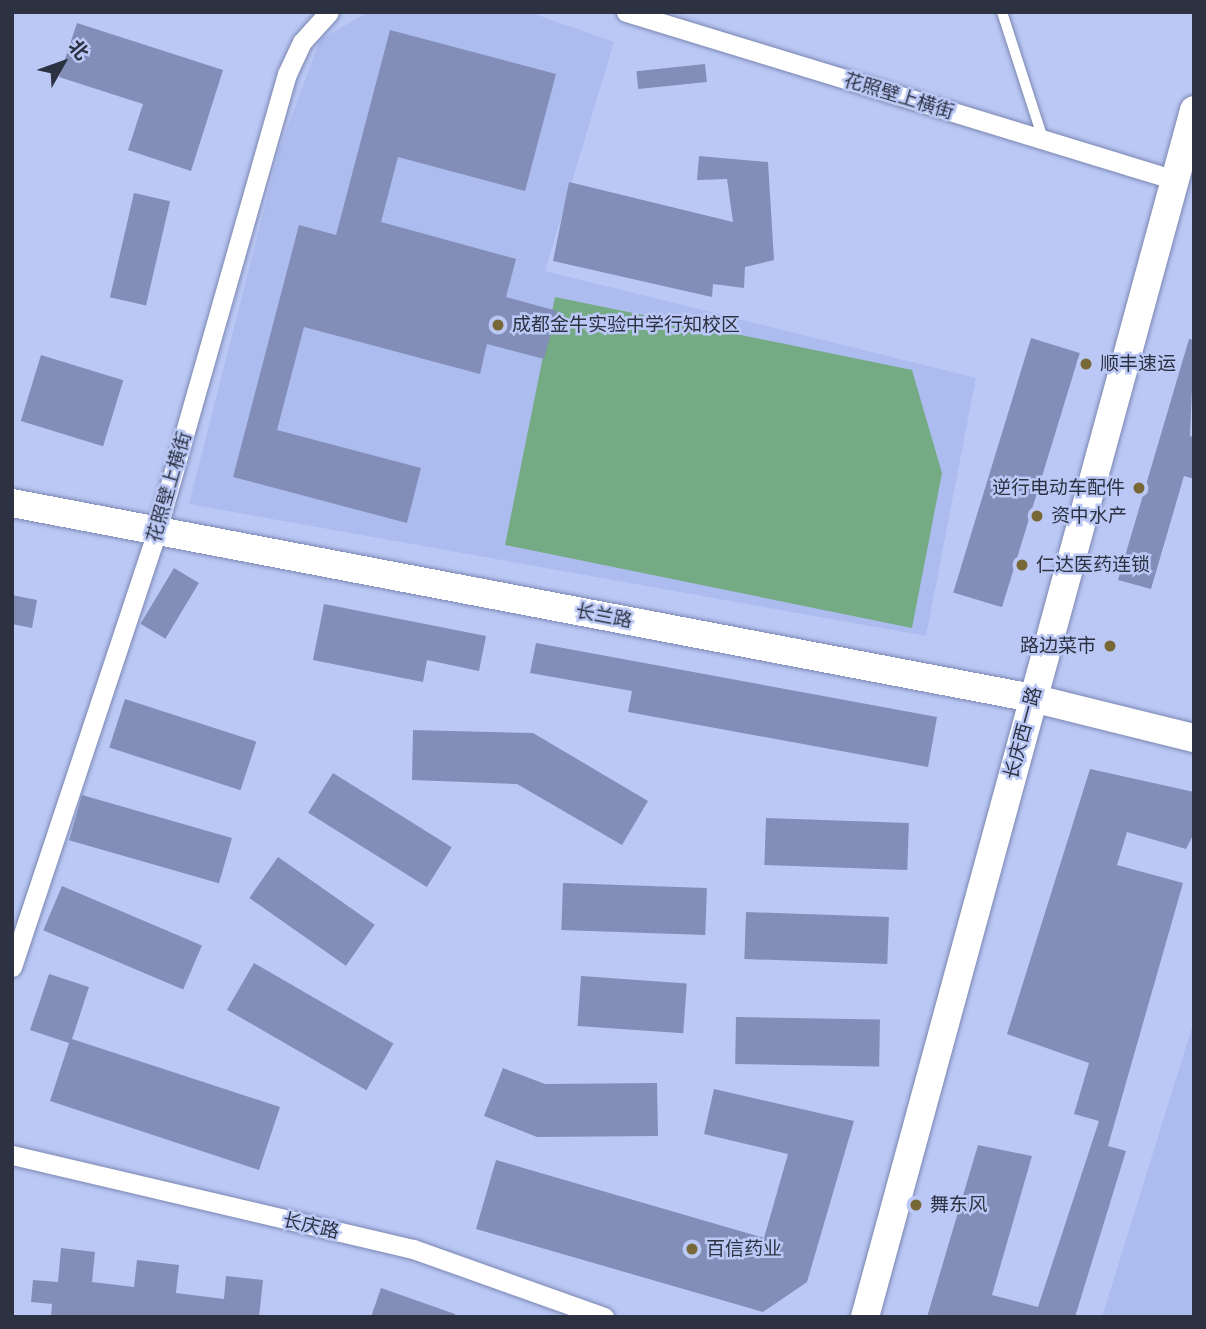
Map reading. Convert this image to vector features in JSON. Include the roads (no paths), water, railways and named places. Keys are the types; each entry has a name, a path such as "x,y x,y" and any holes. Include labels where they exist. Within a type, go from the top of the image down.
{"main road":[{"name":"长庆西一路","path":"865,1317 1172,179 1194,110"},
{"name":"长兰路","path":"12,503 1032,698 1194,738"}],"street":[{"name":"花照壁上横街","path":"12,967 157,530 287,74 302,42 330,12"},
{"name":"花照壁上横街","path":"626,12 1172,179"},
{"name":"长庆路","path":"12,1155 413,1249 604,1317"}],"lane":[{"path":"1002,12 1043,140"}],"place":[{"name":"成都金牛实验中学行知校区","path":"498,325"},
{"name":"顺丰速运","path":"1086,364"},
{"name":"逆行电动车配件","path":"1139,488"},
{"name":"资中水产","path":"1037,516"},
{"name":"仁达医药连锁","path":"1022,565"},
{"name":"路边菜市","path":"1110,646"},
{"name":"舞东风","path":"916,1205"},
{"name":"百信药业","path":"692,1249"}]}
